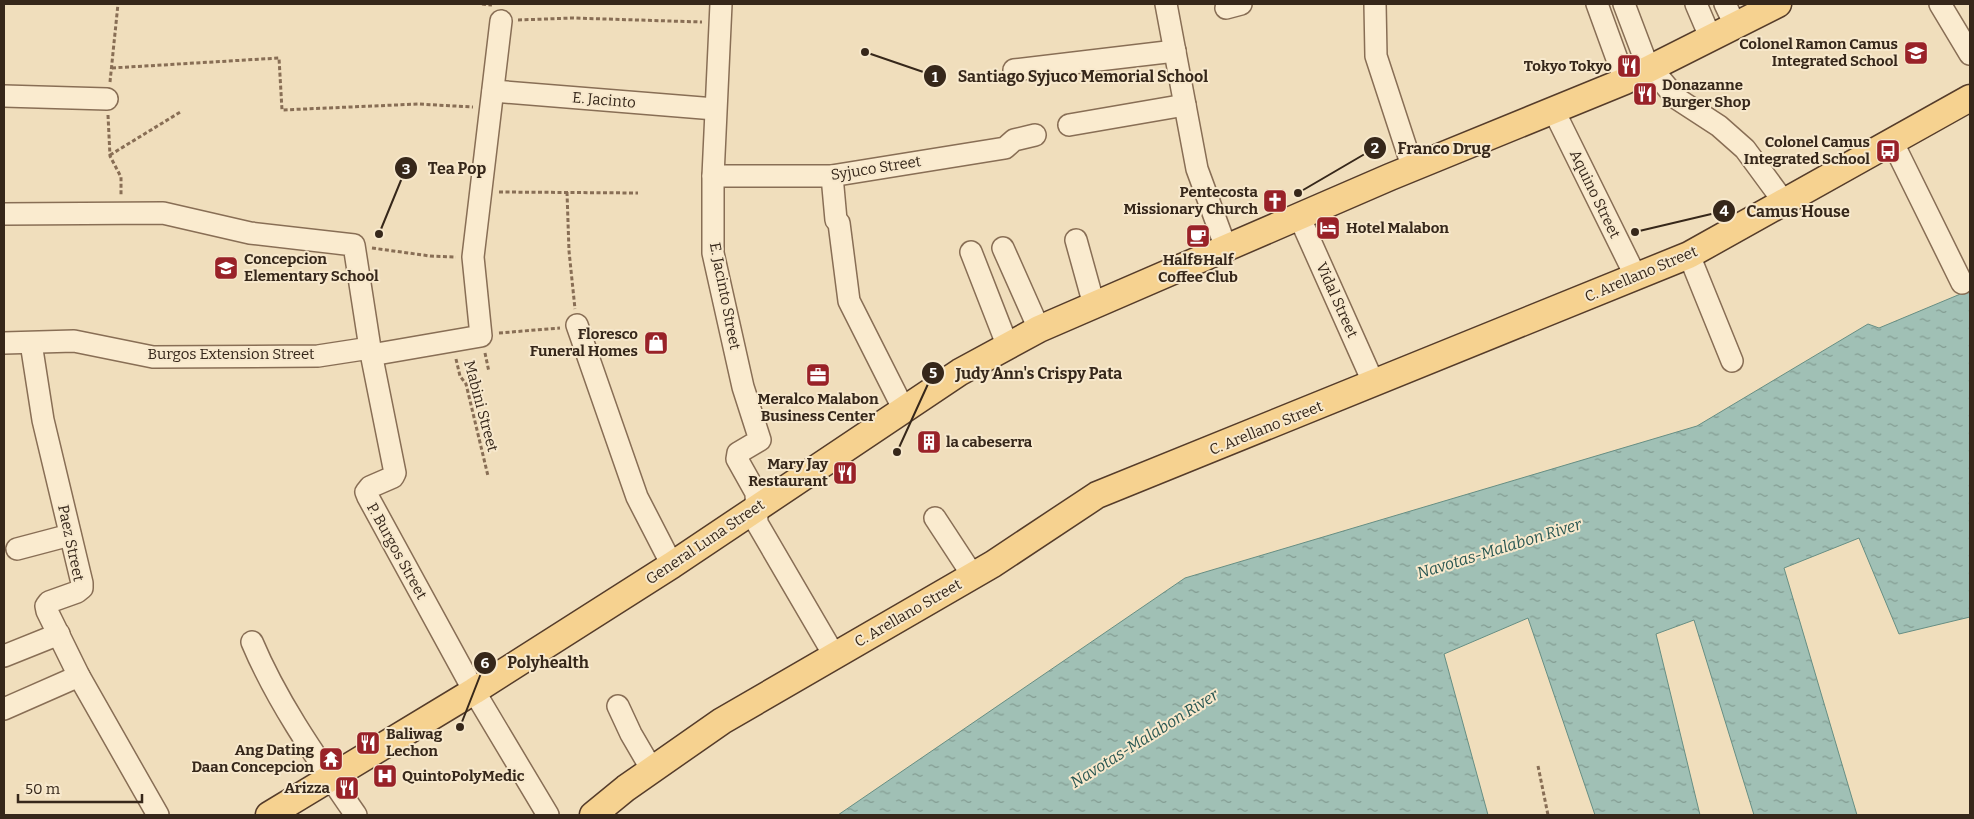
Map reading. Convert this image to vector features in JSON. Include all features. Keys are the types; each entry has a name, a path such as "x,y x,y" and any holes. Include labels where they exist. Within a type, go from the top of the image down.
{"main road":[{"name":"General Luna Street","path":"269,815 474,691 672,564 960,372 1039,329 1299,216 1625,81 1711,39 1730,15 1778,4"},
{"name":"C. Arellano Street","path":"593,815 722,720 973,576 1097,495 1688,255 1970,98"}],"street":[{"path":"1166,4 1197,169 1226,248"},
{"path":"1376,4 1376,56 1413,169"},
{"path":"1597,4 1625,81"},
{"path":"1624,4 1651,69 1676,98 1719,126 1745,149 1784,202"},
{"path":"1696,4 1711,39"},
{"path":"1940,4 1970,54"},
{"name":"E. Jacinto Street","path":"720,13 712,176 714,252 743,387 759,432 760,440 737,456 756,493 756,508"},
{"path":"481,335 473,257 501,21"},
{"path":"1014,70 1175,51"},
{"path":"4,96 107,99"},
{"name":"E. Jacinto","path":"492,100 715,109"},
{"path":"1070,125 1185,105"},
{"name":"Aquino Street","path":"1554,112 1636,277"},
{"name":"Syjuco Street","path":"712,176 832,176 1005,148 1014,140 1035,135"},
{"path":"1892,141 1962,284"},
{"path":"832,176 836,220 839,223 849,301 904,410"},
{"path":"4,214 163,213 250,234 354,246"},
{"name":"Vidal Street","path":"1299,216 1374,384"},
{"path":"1076,240 1094,305"},
{"name":"P. Burgos Street","path":"354,246 370,352 395,473 393,476 370,487 366,492 474,691 548,815"},
{"path":"1003,248 1039,329"},
{"path":"972,252 1008,347"},
{"path":"1688,255 1732,361"},
{"path":"577,325 637,497 672,564"},
{"name":"Burgos Extension Street","path":"4,343 74,341 154,357 318,356 370,352 453,341 481,335"},
{"name":"Paez Street","path":"31,343 42,420 82,588 77,592 53,600 46,606 79,676 158,815"},
{"path":"756,508 757,523 834,655"},
{"path":"935,518 973,576"},
{"path":"17,549 70,535"},
{"path":"4,656 59,634"},
{"path":"252,642 266,675 330,778 356,815"},
{"path":"4,709 79,676"},
{"path":"618,706 631,734 652,770"}],"path":[{"path":"501,21 720,13"},
{"path":"112,68 278,58 282,110 492,100"},
{"path":"110,156 182,111"},
{"path":"480,192 638,193"},
{"path":"481,335 530,332 577,325 569,251 567,192"},
{"path":"354,246 430,256 473,257"},
{"name":"Mabini Street","path":"453,341 460,376 466,384 488,476"},
{"path":"1538,766 1548,815"}],"water":[{"name":"Navotas-Malabon River","path":"1970,290 1970,617 1899,634 1859,538 1784,568 1857,815 1754,815 1694,620 1656,634 1700,815 1595,815 1528,618 1444,654 1488,815 838,815 1185,578 1697,426 1868,324 1879,328"}],"place":[{"name":"Santiago Syjuco Memorial School","path":"865,52"},
{"name":"Colonel Ramon Camus Integrated School","path":"1916,53"},
{"name":"Tokyo Tokyo","path":"1629,66"},
{"name":"Donazanne Burger Shop","path":"1645,94"},
{"name":"Colonel Camus Integrated School","path":"1888,151"},
{"name":"Franco Drug","path":"1298,193"},
{"name":"Pentecosta Missionary Church","path":"1275,201"},
{"name":"Hotel Malabon","path":"1328,228"},
{"name":"Camus House","path":"1635,232"},
{"name":"Tea Pop","path":"379,234"},
{"name":"Half&Half Coffee Club","path":"1198,236"},
{"name":"Concepcion Elementary School","path":"226,268"},
{"name":"Floresco Funeral Homes","path":"656,343"},
{"name":"Meralco Malabon Business Center","path":"818,375"},
{"name":"la cabeserra","path":"929,442"},
{"name":"Judy Ann's Crispy Pata","path":"897,452"},
{"name":"Mary Jay Restaurant","path":"845,473"},
{"name":"Polyhealth","path":"460,727"},
{"name":"Baliwag Lechon","path":"368,743"},
{"name":"Ang Dating Daan Concepcion","path":"331,759"},
{"name":"QuintoPolyMedic","path":"385,776"},
{"name":"Arizza","path":"347,788"}]}
